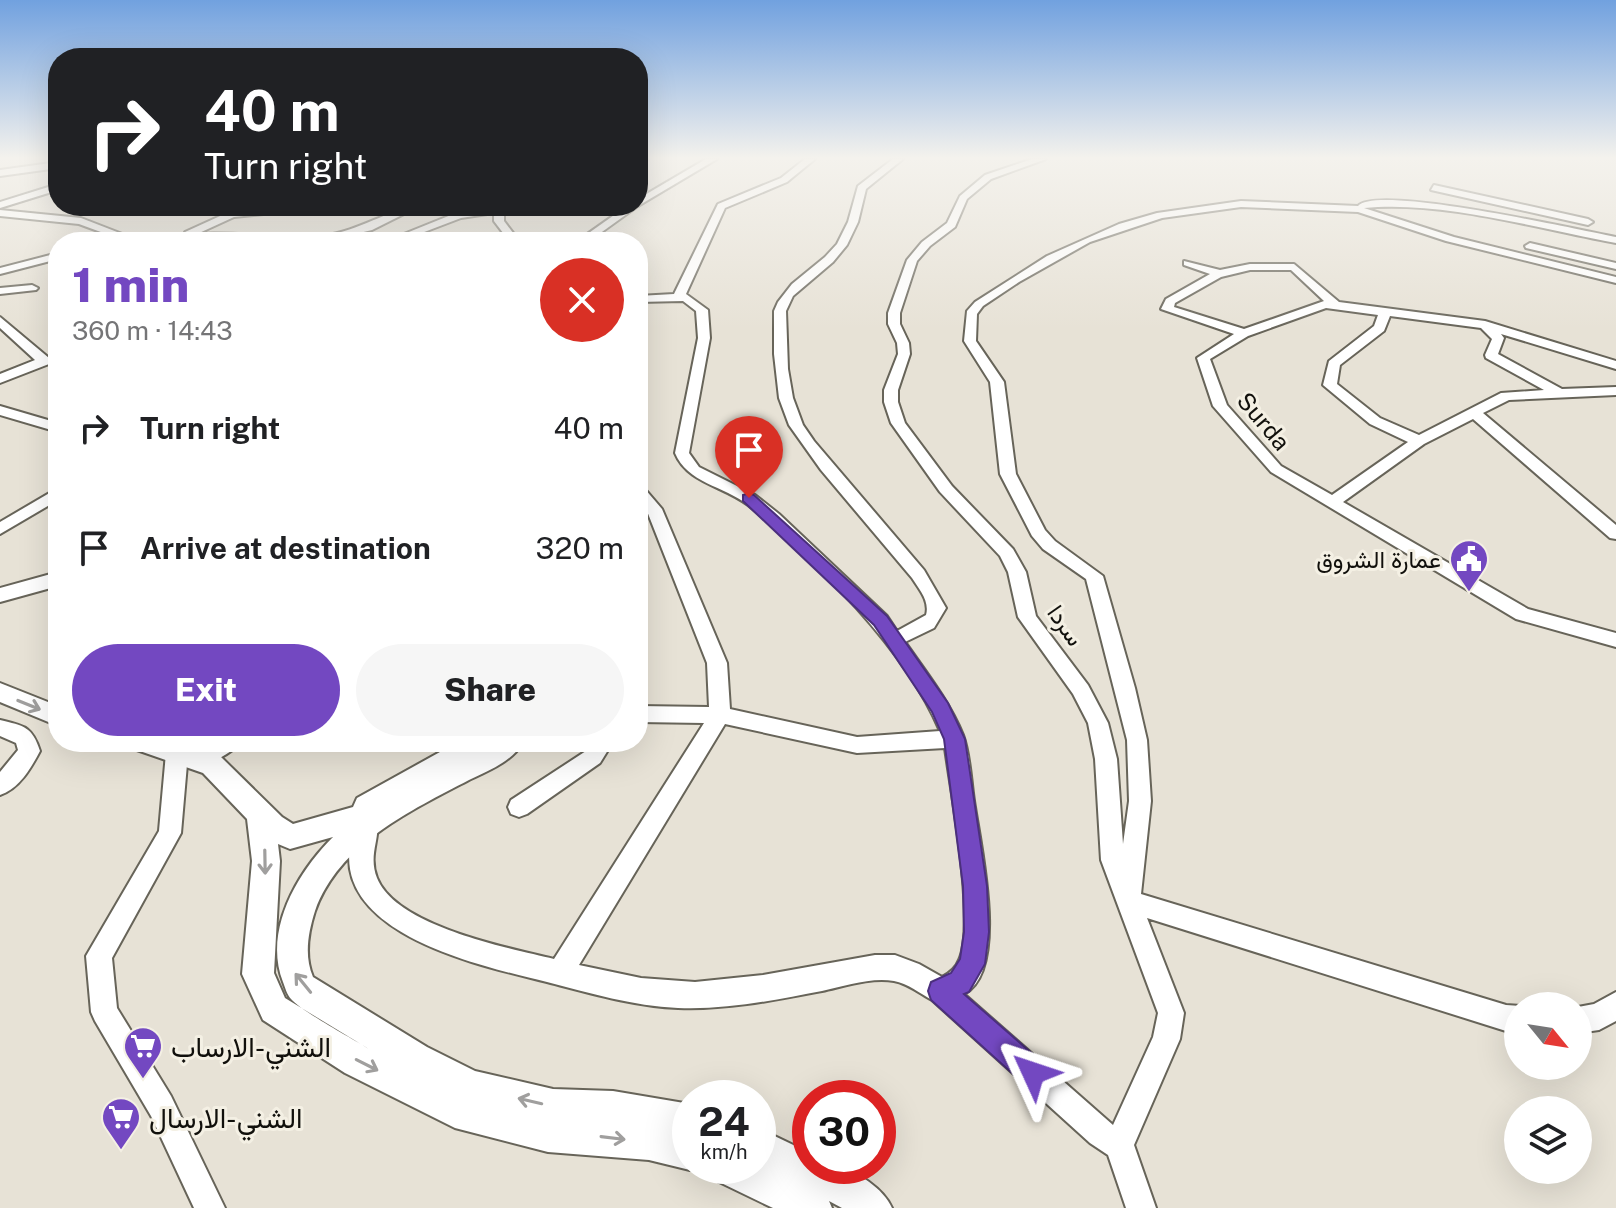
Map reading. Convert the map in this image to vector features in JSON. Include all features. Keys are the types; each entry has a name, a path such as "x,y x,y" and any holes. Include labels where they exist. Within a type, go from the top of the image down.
{"main road":[{"path":"0,585 48,573"},
{"path":"0,595 48,582"},
{"path":"0,692 48,712"},
{"path":"174,752 212,765 272,826 290,837 358,818 368,823"},
{"path":"368,823 367,806 462,752"},
{"path":"498,752 368,823 330,856 304,898 291,945 293,970 302,988 415,1059 472,1087 553,1106 613,1108 672,1119"},
{"path":"260,814 266,861 258,974 274,1009 357,1061 455,1111 548,1134 649,1142 672,1148"},
{"path":"776,1155 855,1195 873,1208"},
{"path":"768,1184 813,1208"}],"street":[{"path":"24,215 81,221 111,232"},
{"path":"679,296 717,215"},
{"path":"855,215 835,254 783,299 780,311 785,396 794,423 807,446 923,578 934,595 936,614 928,622 895,639"},
{"name":"سردا","path":"955,215 951,225 926,244 912,260 894,313 894,324 903,343 904,354 891,390 891,402 898,423 946,489 1007,553 1017,572 1027,617 1081,690 1098,723 1106,759 1113,860 1171,1013 1166,1039 1119,1145"},
{"path":"1155,215 1071,245 979,304 971,314 970,341 997,382 1008,474 1038,532 1049,545 1094,576 1125,688 1137,740 1140,801 1128,901 1504,1017"},
{"path":"1381,215 1421,227 1549,249 1616,266"},
{"path":"1400,215 1469,223 1616,253"},
{"path":"1478,215 1616,240"},
{"path":"1553,215 1616,230"},
{"path":"195,232 228,216"},
{"path":"358,232 396,216"},
{"path":"415,232 456,216"},
{"path":"595,232 619,216"},
{"path":"381,224 409,232"},
{"path":"1421,227 1448,239 1616,280"},
{"path":"0,271 48,259"},
{"path":"1188,263 1221,274"},
{"path":"1244,333 1167,309 1170,301 1221,274 1233,269 1257,267 1294,267 1336,306"},
{"path":"0,291 32,288"},
{"path":"648,298 679,296 698,304 704,317 704,338 682,453 685,460 694,470 749,498 881,621 941,709 954,739 975,886 977,932 972,964 960,982 941,991"},
{"name":"Surda","path":"1616,365 1485,325 1325,304 1244,333 1203,358 1220,406 1276,469 1522,614 1616,640"},
{"path":"1385,311 1380,328 1334,364 1330,385 1375,421 1419,441"},
{"path":"0,321 44,361"},
{"path":"1485,325 1498,338 1491,355 1559,393"},
{"path":"0,379 48,360"},
{"path":"1332,502 1389,465 1419,441 1506,396 1616,391"},
{"path":"0,410 48,425"},
{"path":"1473,412 1616,534"},
{"path":"0,529 48,499"},
{"path":"560,972 720,715 717,663 654,509 648,502"},
{"path":"648,714 720,715 857,745 954,739"},
{"path":"0,728 25,738 18,769 0,786"},
{"path":"0,735 10,739 23,752"},
{"path":"0,780 23,752"},
{"path":"198,752 186,756 170,833 99,956 104,1012 161,1106 210,1208"},
{"path":"519,807 596,752"},
{"path":"368,823 359,843 358,865 376,899 412,927 456,948 638,990 693,995 744,991 875,968 895,968 941,991 1100,1133 1119,1145 1141,1208"},
{"path":"1592,1018 1599,1017 1616,1005"}],"place":[{"name":"عمارة الشروق","path":"1469,593"},
{"name":"الشني-الارساب","path":"143,1080"},
{"name":"الشني-الارسال","path":"121,1151"}],"route":[{"path":"749,498 881,621 941,709 954,739 962,806 971,845 977,932 972,964 960,982 941,991 1033,1073"}]}
